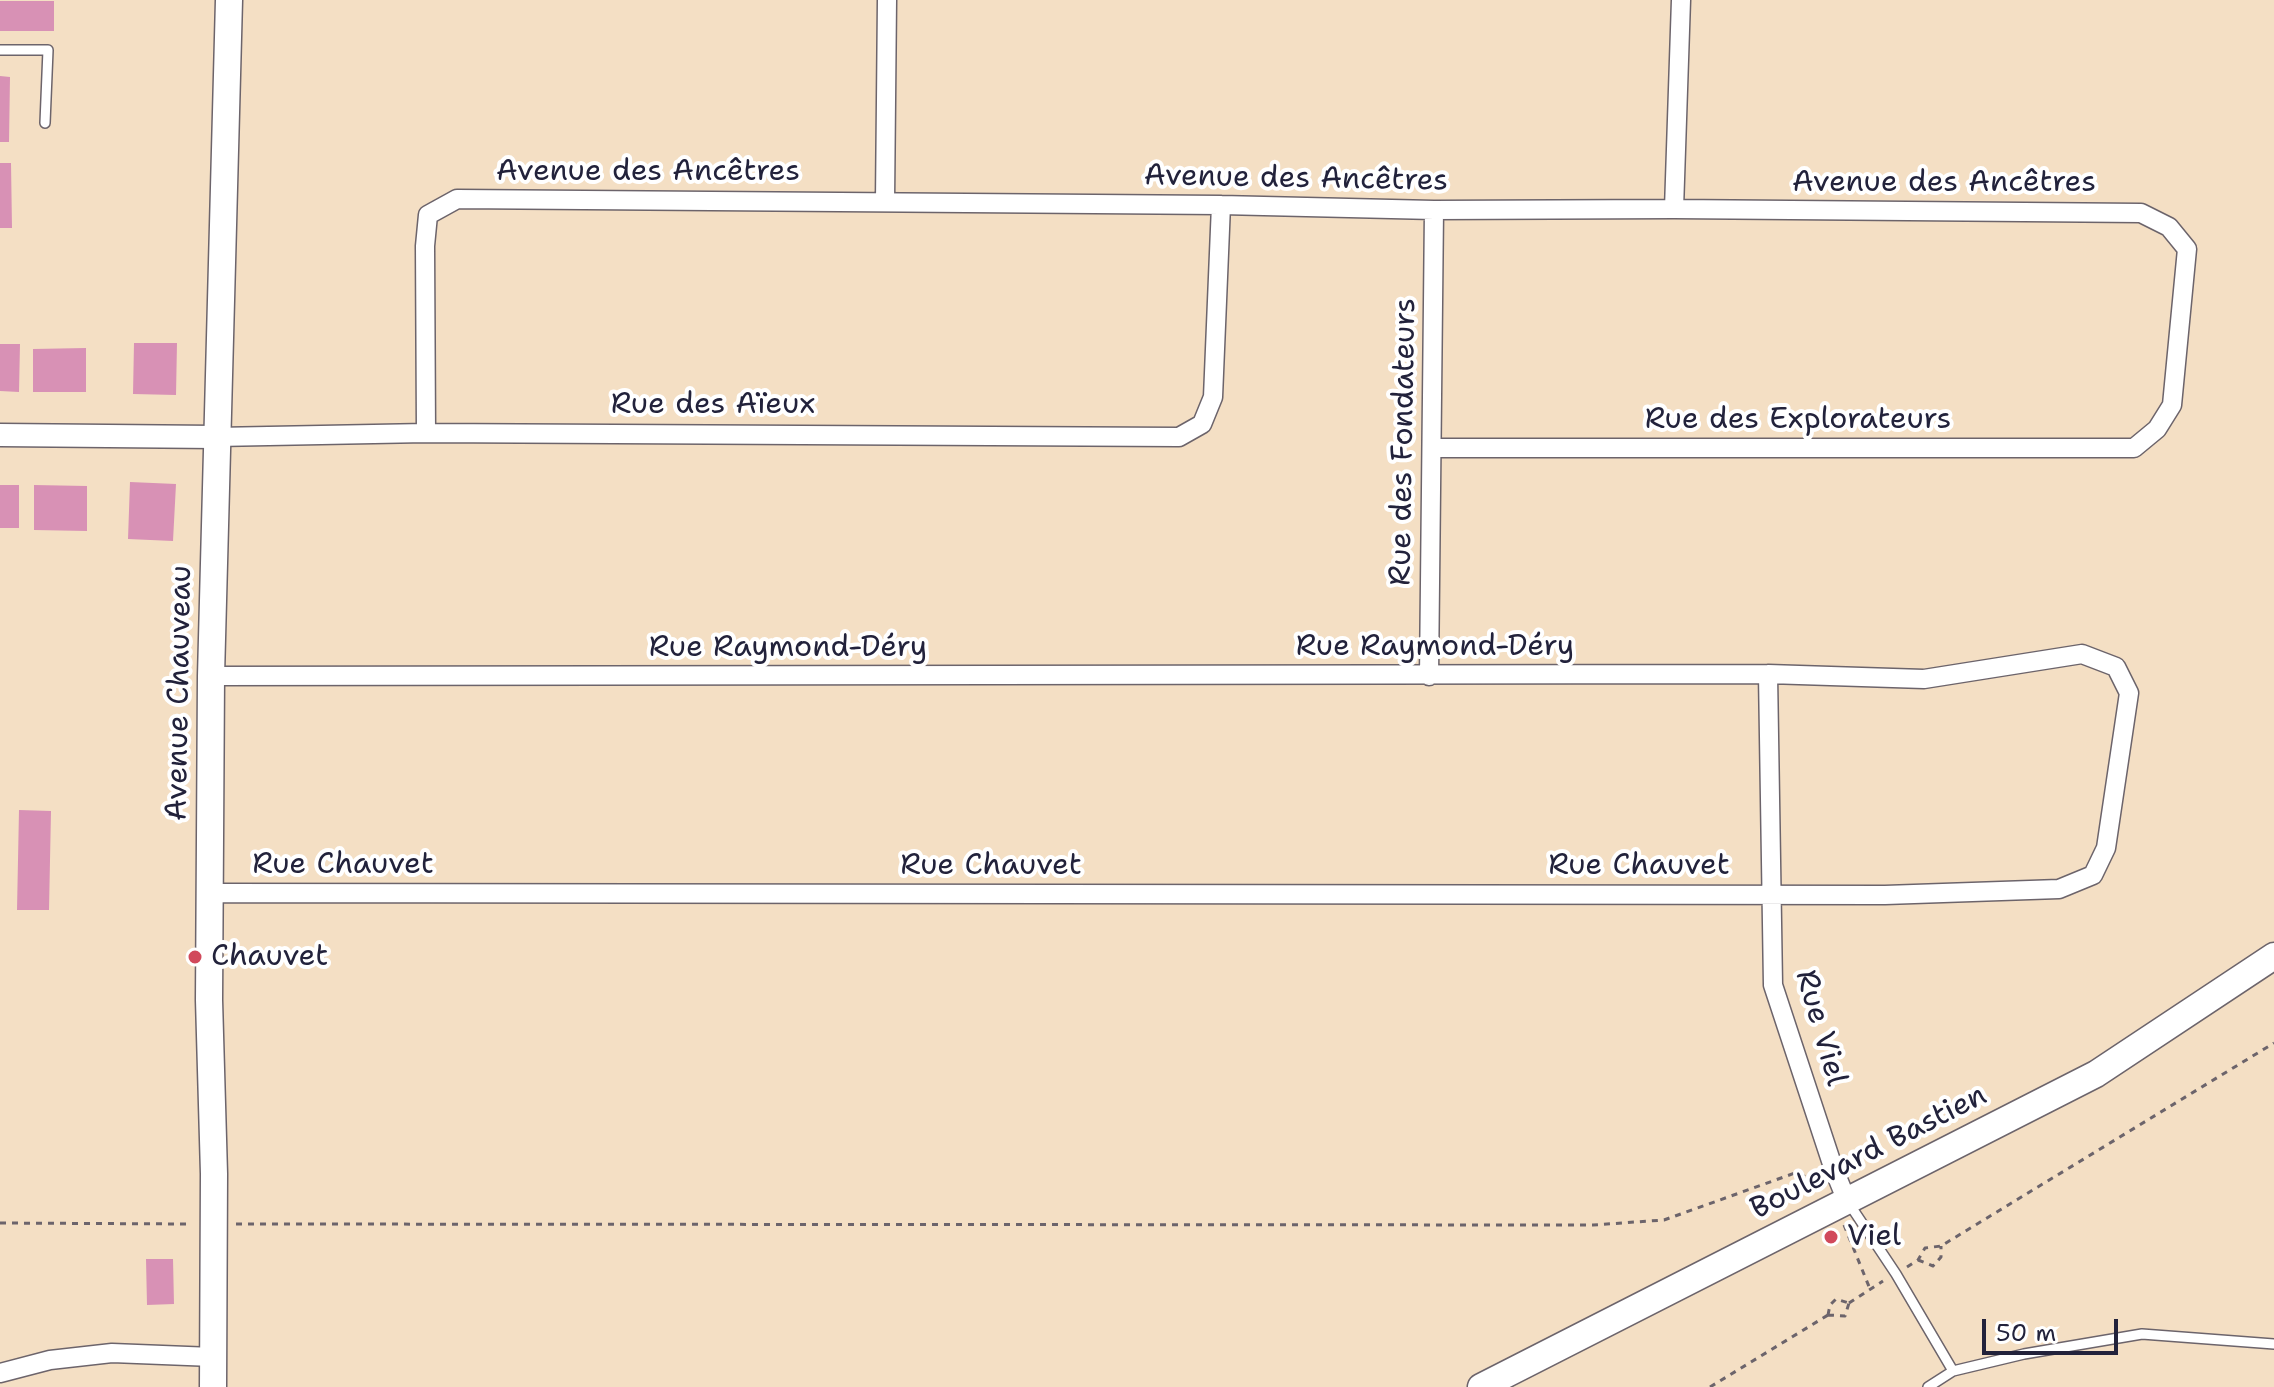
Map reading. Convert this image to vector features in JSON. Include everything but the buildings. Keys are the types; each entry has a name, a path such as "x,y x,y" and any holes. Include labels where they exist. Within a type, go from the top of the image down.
{"main road":[{"name":"Avenue Chauveau","path":"213,1387 209,1000 211,676 229,0"},
{"name":"Boulevard Bastien","path":"1481,1387 2096,1074 2274,956"}],"street":[{"path":"885,201 887,0"},
{"path":"1674,209 1681,0"},
{"name":"Avenue des Ancêtres","path":"426,433 425,246 428,215 457,199 885,201 1434,210 2141,213 2169,227 2187,249 2172,405 2157,429"},
{"name":"Rue des Aïeux","path":"0,435 216,437 426,433 1179,437 1202,424 1213,397 1221,205"},
{"name":"Rue des Fondateurs","path":"1429,676 1434,210"},
{"name":"Rue des Explorateurs","path":"1432,448 2134,448 2157,429"},
{"name":"Rue Raymond-Déry","path":"211,676 1768,674 1924,679 2082,654 2116,667 2129,693 2106,848 2093,875 2059,889 1772,895"},
{"name":"Rue Viel","path":"1768,674 1773,985 1833,1167 1839,1203"},
{"name":"Rue Chauvet","path":"210,897 222,893 1772,895"},
{"path":"0,1373 50,1360 112,1353 213,1357"}],"lane":[{"path":"0,50 48,50 45,123"},
{"path":"1839,1203 1896,1274 1953,1371"},
{"path":"1928,1387 1953,1371 2024,1354 2142,1334 2274,1344"}],"path":[{"path":"1907,1267 1918,1260 1925,1248 1941,1246 2274,1043"},
{"path":"0,1223 1637,1223 1664,1220 1795,1173 1816,1179 1839,1203 1844,1226 1870,1289"},
{"path":"1918,1260 1933,1266 1941,1257 1941,1246"},
{"path":"1710,1387 1828,1315 1845,1316 1849,1303 1887,1279"},
{"path":"1828,1315 1830,1305 1836,1299 1849,1303"}],"place":[{"name":"Chauvet","path":"195,957"},
{"name":"Viel","path":"1831,1237"}]}
